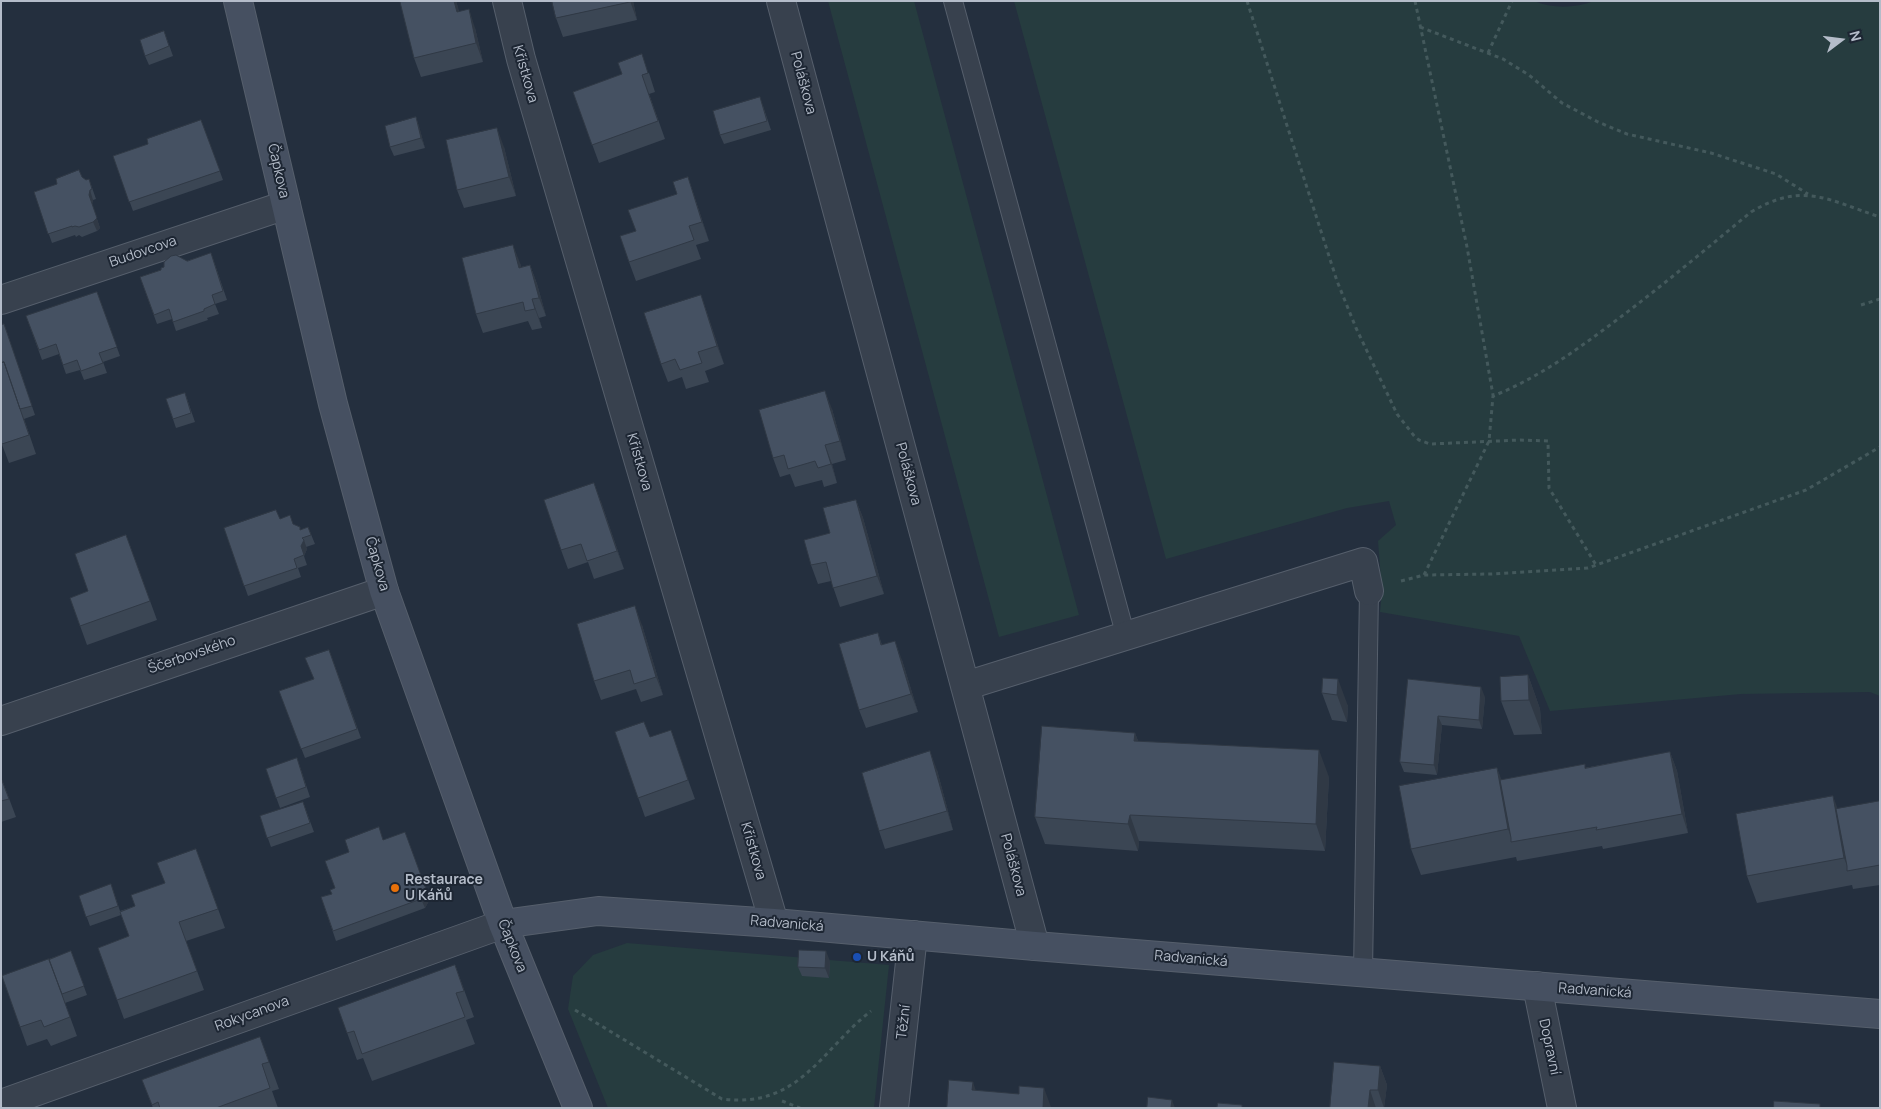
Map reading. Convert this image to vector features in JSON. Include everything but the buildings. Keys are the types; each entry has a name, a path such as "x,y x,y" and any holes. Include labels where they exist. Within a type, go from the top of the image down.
{"street":[{"name":"Čapkova","path":"238,1 333,404 384,591 503,924 578,1108"},
{"name":"Křístkova","path":"506,1 521,59 774,923"},
{"name":"Poláškova","path":"781,1 1035,946"},
{"name":"Budovcova","path":"1,300 286,205"},
{"path":"965,686 1363,562 1370,591"},
{"name":"Ščerbovského","path":"1,721 384,591"},
{"name":"Radvanická","path":"503,924 598,911 774,923 1035,946 1880,1014"},
{"name":"Rokycanova","path":"1,1104 503,924"},
{"name":"Těžní","path":"894,1108 913,935"},
{"name":"Dopravní","path":"1537,986 1562,1108"}],"lane":[{"path":"953,1 1126,636"},
{"path":"1363,972 1370,591"}],"path":[{"path":"1247,1 1337,281 1356,328 1397,414 1409,432 1419,440 1430,444 1548,441 1549,488 1596,565"},
{"path":"1415,1 1466,247 1493,396 1489,441 1424,575"},
{"path":"1488,53 1512,1"},
{"path":"1420,27 1488,53 1516,66 1529,74 1562,103 1598,122 1627,134 1711,153 1776,174 1808,194 1880,217"},
{"path":"1493,396 1542,373 1571,354 1651,294 1751,212 1781,198 1808,194"},
{"path":"1860,305 1880,299"},
{"path":"1400,582 1424,575 1562,571 1596,565 1806,490 1880,447"},
{"path":"814,1074 869,1013 908,988"},
{"path":"573,1009 722,1099 737,1105"},
{"path":"782,1101 789,1096"},
{"path":"772,1102 782,1101 800,1108"}],"green space":[{"path":"828,1 914,1 1079,615 999,637"},
{"path":"1014,1 1534,1 1541,4 1564,7 1594,1 1880,1 1880,696 1870,692 1741,694 1550,711 1519,636 1380,612 1382,592 1378,541 1396,525 1389,501 1347,508 1166,559"},
{"path":"627,943 889,965 874,1108 608,1108 568,1009 573,976 593,955"}],"place":[{"name":"Restaurace U Káňů","path":"395,888"},
{"name":"U Káňů","path":"857,957"}]}
